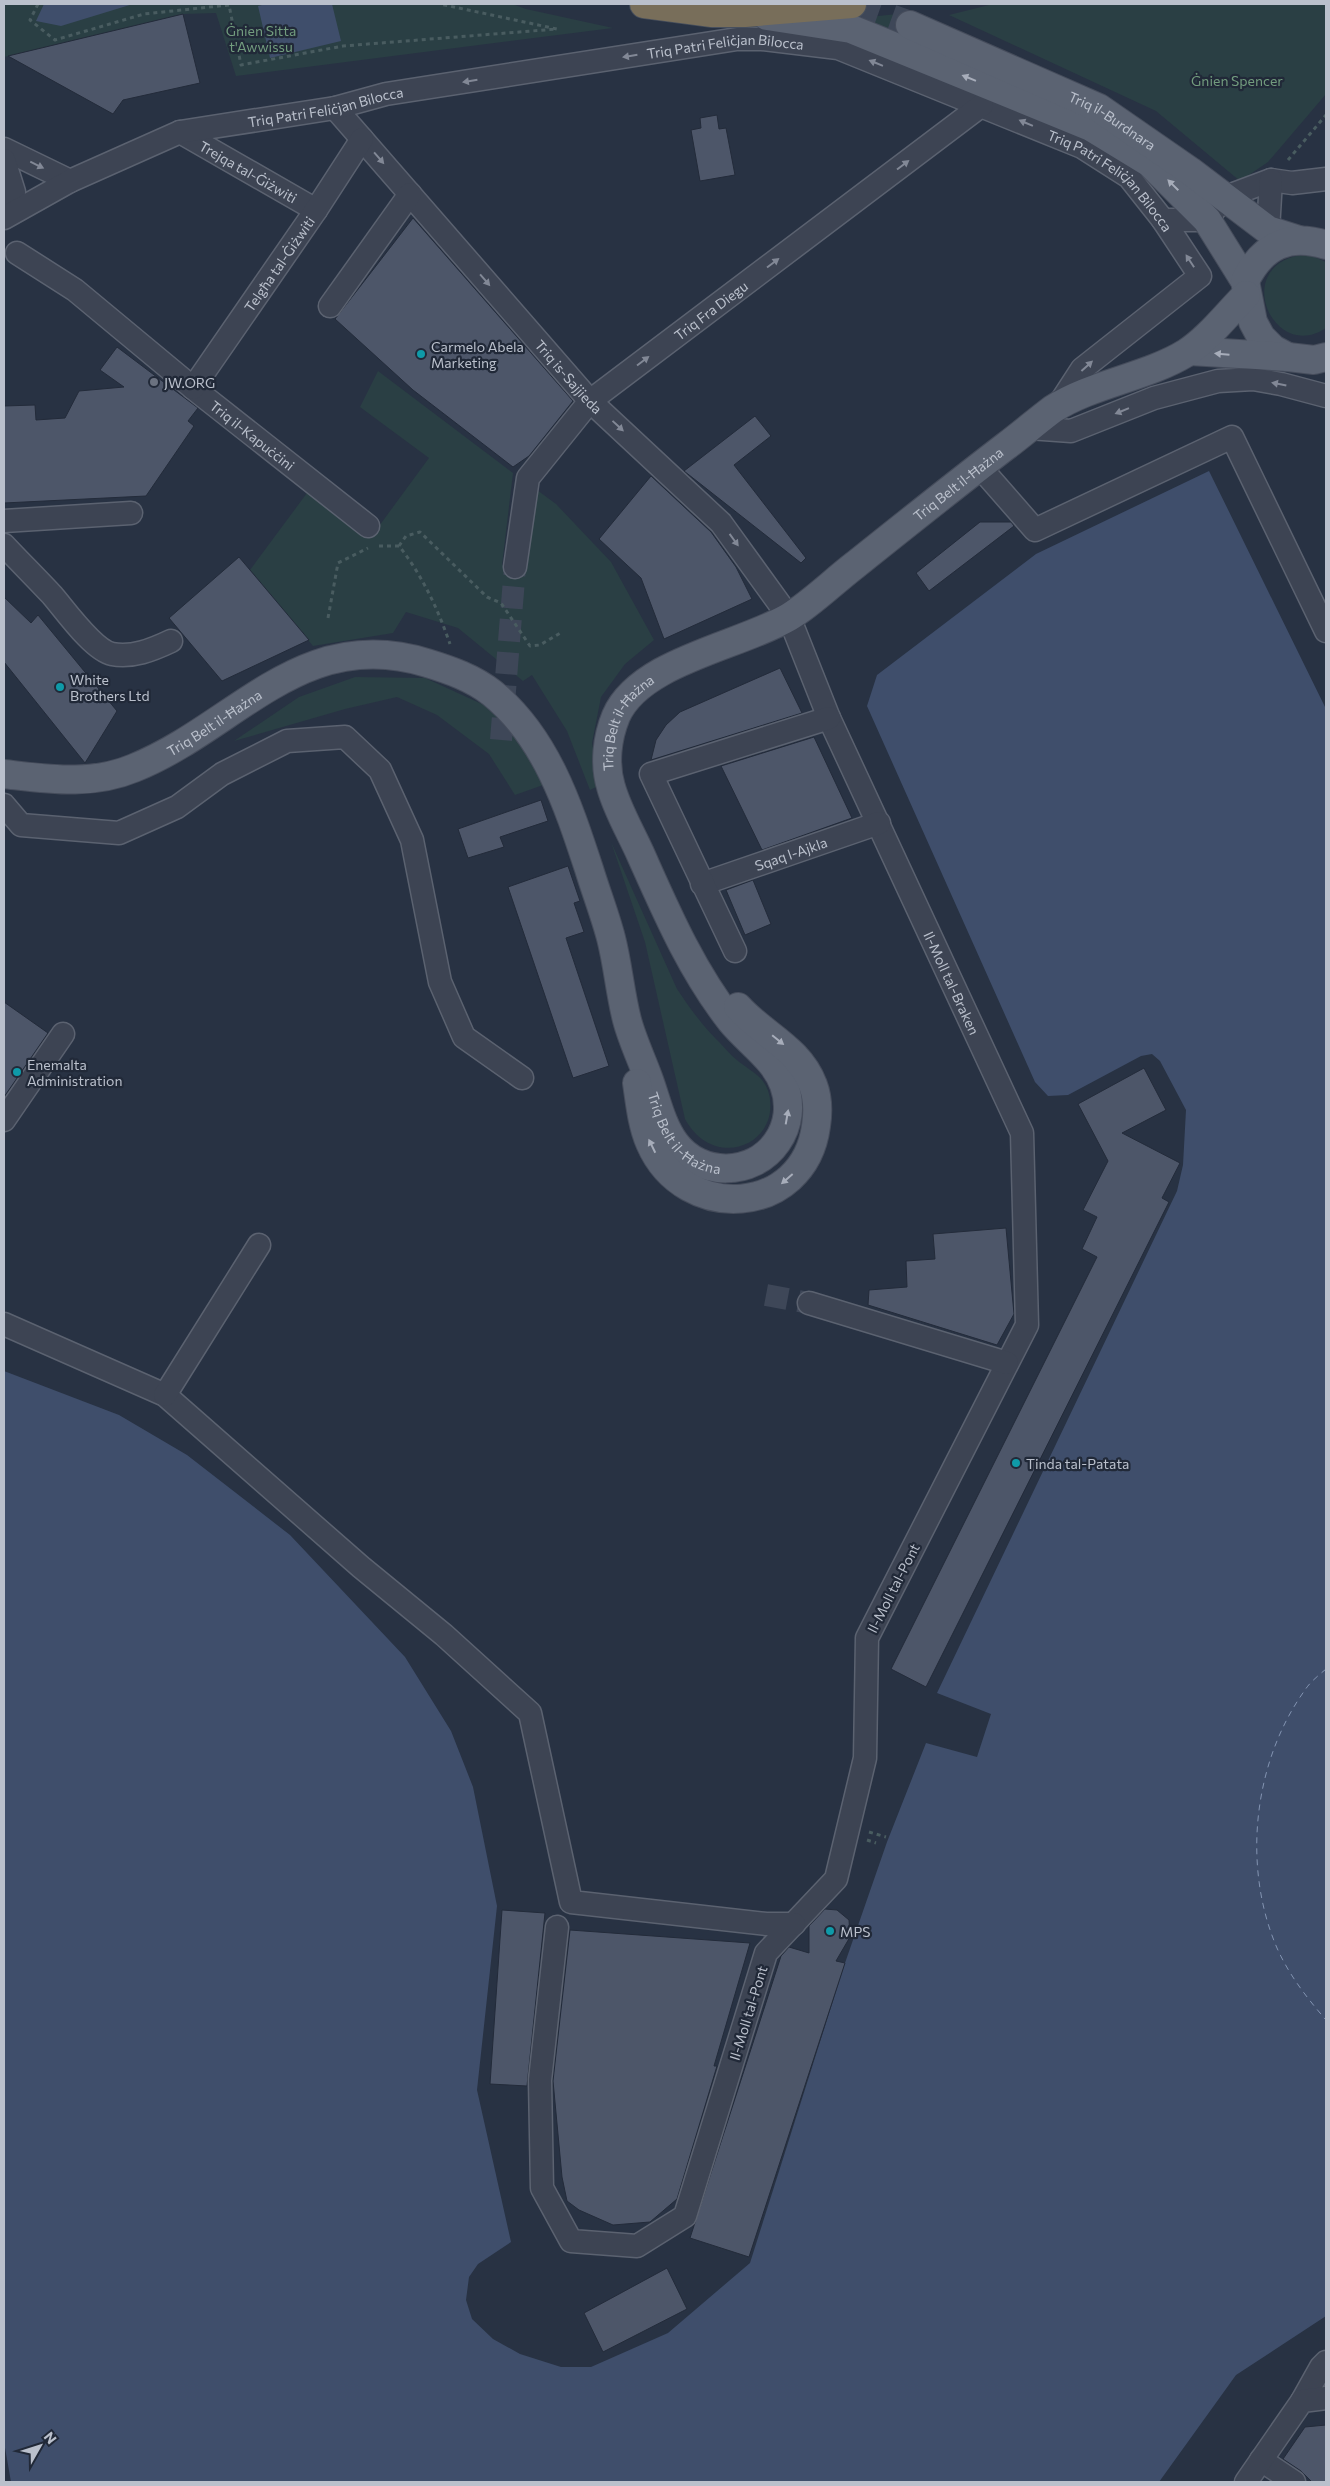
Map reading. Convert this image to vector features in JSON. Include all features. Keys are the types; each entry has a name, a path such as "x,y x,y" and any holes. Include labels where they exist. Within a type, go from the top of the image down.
{"highway":[{"path":"644,4 712,14 852,4"}],"main road":[{"path":"745,13 851,29 1091,127 1150,163 1208,220 1246,288 1253,322 1261,337 1273,349 1314,359"},
{"name":"Triq il-Burdnara","path":"910,25 1099,108 1190,171 1223,198 1268,230 1299,240 1326,245"},
{"path":"1190,351 1246,288 1253,264 1269,250 1299,240"},
{"path":"1190,351 1314,359"},
{"name":"Triq Belt il-Ħażna","path":"4,774 66,781 102,778 132,769 164,754 265,688 302,669 341,657 380,653 418,660 460,673 491,693 518,720 538,745 558,781 573,819 612,939 628,1023 666,1127 676,1145 690,1158 707,1167 726,1170 745,1166 762,1158 776,1144 785,1127 789,1108 786,1089 778,1071 731,1020 681,945 611,787 606,754 617,712 633,692 656,674 789,617 979,466 1058,406 1190,351"}],"street":[{"name":"Triq Patri Feliċjan Bilocca","path":"5,217 70,181 180,132 335,108 386,94 737,39 762,39 838,48 982,105 1090,152 1129,177 1163,220 1200,276 1082,368 1058,406"},
{"name":"Triq Fra Diegu","path":"515,567 528,478 590,401 982,105"},
{"name":"Triq is-Sajjieda","path":"335,108 590,401 721,522 789,617"},
{"name":"Trejqa tal-Ġiżwiti","path":"180,132 316,210"},
{"name":"Telgħa tal-Ġiżwiti","path":"193,388 316,210 362,139"},
{"path":"4,149 70,181"},
{"path":"4,160 14,192 5,217 10,257"},
{"path":"1163,220 1208,220 1223,198 1271,180 1292,183 1326,179"},
{"path":"1268,230 1271,180"},
{"path":"330,306 410,194"},
{"name":"Triq il-Kapuċċini","path":"10,257 74,290 130,334 193,388 368,526"},
{"path":"1029,428 1072,431 1154,398 1218,380 1253,379 1326,396"},
{"path":"979,466 1035,530 1232,437 1326,631"},
{"path":"4,521 131,513"},
{"path":"4,545 88,637 109,654 124,655 149,651 170,641"},
{"name":"Il-Moll tal-Braken","path":"789,617 829,718 1022,1133 1027,1325 1007,1363"},
{"path":"735,951 651,774 829,718"},
{"path":"4,805 21,825 119,833 178,807 222,774 287,741 345,736 380,770 412,840 440,982 464,1038 522,1078"},
{"name":"Sqaq l-Ajkla","path":"702,884 878,823"},
{"path":"4,1120 63,1034"},
{"path":"165,1395 259,1245"},
{"path":"809,1303 1007,1363"},
{"path":"4,1324 165,1395 361,1567 444,1634 530,1713 571,1902 766,1924 794,1924"},
{"name":"Il-Moll tal-Pont","path":"557,1927 540,2080 542,2188 572,2241 637,2246 685,2216 766,1953 836,1879 865,1758 867,1638 1007,1363"},
{"path":"1246,2482 1302,2401 1321,2367 1326,2362"},
{"path":"1302,2401 1326,2398"},
{"path":"1261,2460 1294,2482"}],"path":[{"path":"38,4 30,20 55,40 144,14 229,5 241,65 343,46 557,29 440,4"},
{"path":"1271,180 1326,115"},
{"path":"398,546 406,536 420,532 488,597 501,603 530,646 540,645 562,632"},
{"path":"328,618 338,563 372,546 398,546 415,566 438,613 460,673"}],"green space":[{"name":"Ġnien Sitta t'Awwissu","path":"4,4 512,4 526,9 613,28 236,76 216,13 183,14 4,57"},
{"name":"Ġnien Spencer","path":"993,4 1326,4 1326,94 1268,162 1240,181 1156,111 949,15"},
{"path":"916,12 905,40 866,24 869,17"},
{"path":"1307,254 1326,262 1326,328 1307,335 1290,333 1276,323 1267,308 1264,290 1269,274 1283,261"},
{"path":"378,371 513,473 502,565 524,571 537,490 556,504 611,562 654,640 625,664 601,697 592,743 600,785 590,790 567,731 532,675 523,681 458,628 406,612 393,633 313,646 250,570 307,493 371,537 429,458 360,407"},
{"path":"355,677 425,678 484,705 527,746 546,784 515,795 489,754 437,715 397,697 345,709 234,741 299,697"},
{"path":"611,842 677,989 711,1034 735,1059 759,1076 767,1088 770,1112 765,1127 755,1138 742,1146 727,1148 712,1145 697,1135 685,1119 645,942"}],"water":[{"path":"44,4 133,4 61,26 36,21"},
{"path":"266,4 332,4 341,41 270,58 258,6"},
{"path":"1209,471 1326,709 1326,2316 1236,2375 1159,2482 11,2482 4,2442 4,1371 119,1415 187,1455 290,1535 405,1657 451,1731 473,1787 497,1906 477,2090 511,2242 478,2264 469,2277 466,2300 472,2319 493,2339 520,2354 561,2367 591,2367 668,2333 750,2263 845,1963 887,1842 926,1743 977,1757 991,1714 937,1693 1177,1191 1183,1165 1186,1110 1160,1061 1152,1054 1141,1056 1068,1095 1048,1096 1035,1082 867,706 877,675 1036,554"}],"building":[{"path":"183,14 200,83 123,100 113,114 8,56"},
{"path":"717,115 719,129 726,128 735,175 700,181 691,130 701,128 700,118"},
{"path":"413,218 573,401 529,456 513,467 413,390 335,319"},
{"path":"117,347 198,408 188,421 194,426 146,496 4,503 4,406 35,405 36,420 65,418 79,391 124,387 100,370"},
{"path":"755,416 771,436 734,465 806,558 801,563 684,471"},
{"path":"651,476 711,532 736,567 752,599 664,639 641,578 599,539"},
{"path":"980,522 1011,522 1014,526 929,591 916,573"},
{"path":"239,557 309,640 222,681 169,618"},
{"name":"White Brothers Ltd","path":"4,597 31,623 38,615 117,711 85,763 4,662"},
{"path":"780,668 802,713 651,760 656,740 666,725 680,712"},
{"path":"814,737 852,818 762,850 721,766"},
{"path":"541,800 548,821 500,837 504,847 468,858 458,829"},
{"path":"568,866 580,901 574,903 584,932 566,938 609,1066 573,1078 508,887"},
{"path":"753,880 771,924 745,935 726,890"},
{"name":"Enemalta Administration","path":"4,1002 48,1033 4,1097"},
{"name":"Tinda tal-Patata","path":"1144,1068 1166,1110 1122,1133 1180,1163 1162,1198 1169,1202 926,1687 891,1669 1097,1257 1082,1249 1097,1217 1083,1210 1108,1161 1078,1104"},
{"path":"1006,1228 1014,1314 997,1345 868,1305 869,1290 907,1287 906,1261 935,1259 933,1234"},
{"path":"825,1909 837,1910 849,1920 850,1937 836,1961 845,1963 749,2257 690,2238 781,1956 789,1947 809,1953 809,1926"},
{"path":"502,1910 545,1913 527,2086 490,2084"},
{"path":"570,1930 750,1943 714,2066 717,2066 677,2199 650,2222 613,2225 579,2210 567,2201 562,2177 553,2081"},
{"path":"667,2268 687,2309 603,2352 584,2313"},
{"path":"1326,2425 1326,2482 1312,2482 1301,2471 1283,2459 1305,2427"}],"ferry route":[{"path":"1326,1669 1305,1690 1287,1718 1274,1749 1264,1782 1258,1816 1257,1850 1259,1884 1266,1917 1277,1948 1299,1986 1326,2020"}],"tunnel":[{"path":"852,4 910,25"},
{"path":"501,740 515,567"},
{"path":"766,1295 809,1303"}],"place":[{"name":"Carmelo Abela Marketing","path":"421,354"},
{"name":"JW.ORG","path":"154,382"},
{"name":"White Brothers Ltd","path":"60,687"},
{"name":"Enemalta Administration","path":"17,1072"},
{"name":"Tinda tal-Patata","path":"1016,1463"},
{"name":"MPS","path":"830,1931"}]}
